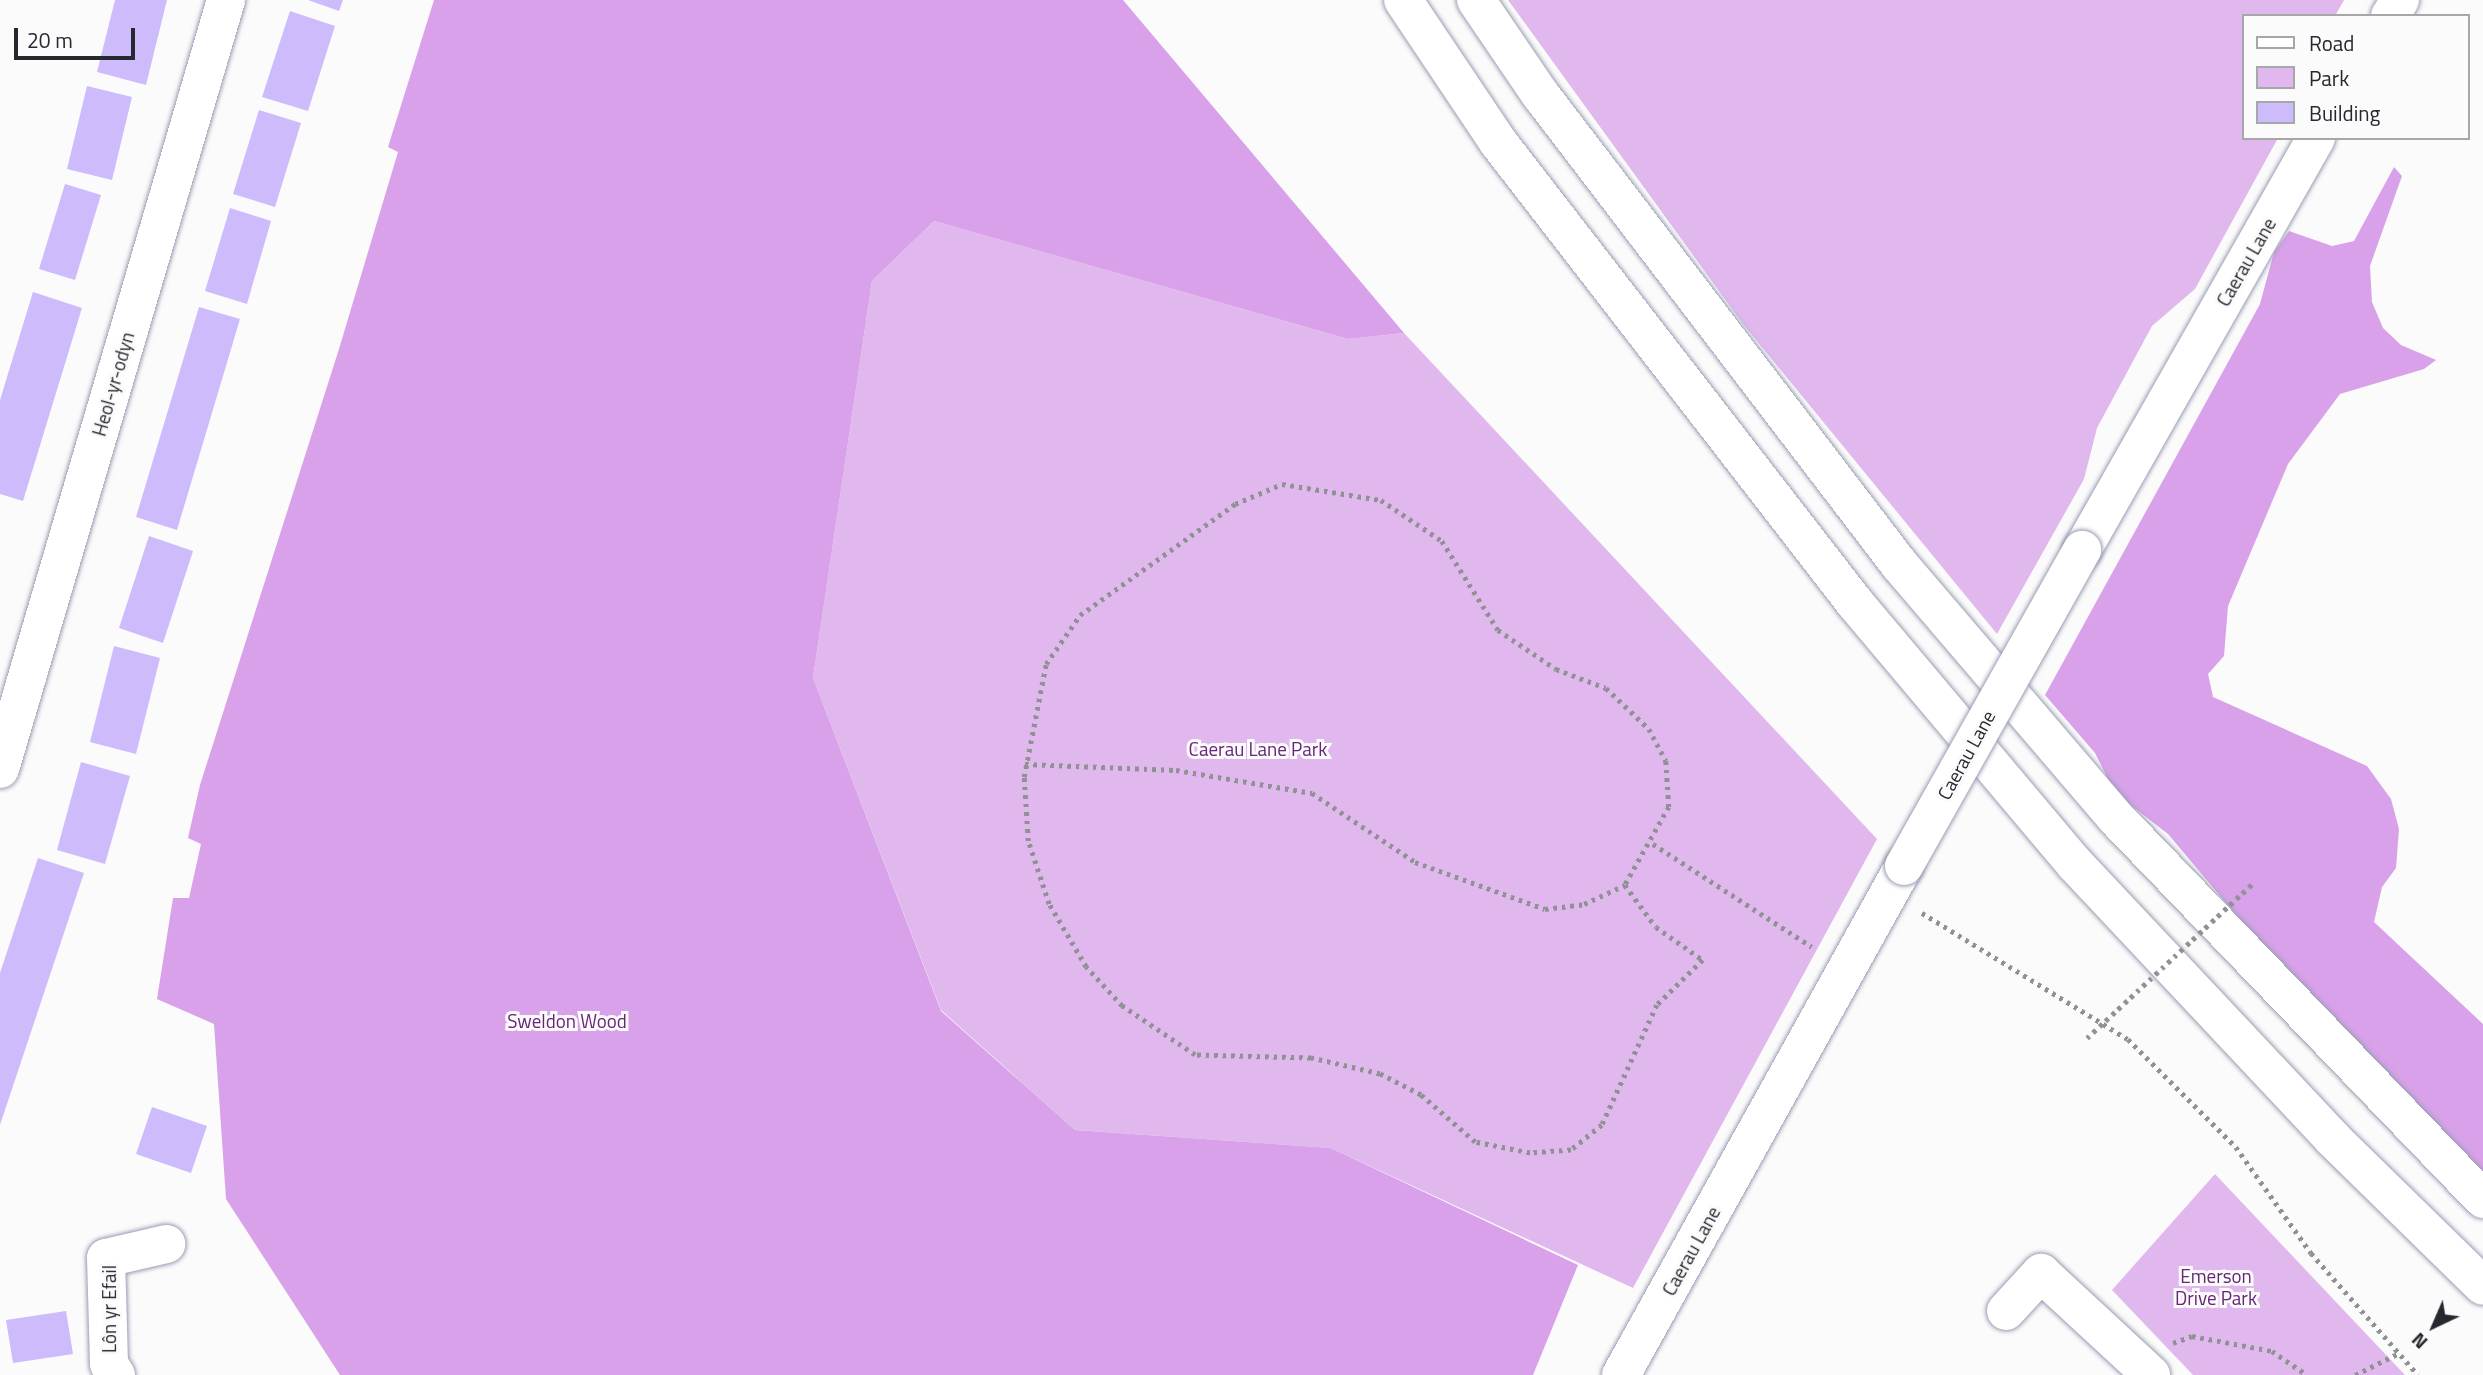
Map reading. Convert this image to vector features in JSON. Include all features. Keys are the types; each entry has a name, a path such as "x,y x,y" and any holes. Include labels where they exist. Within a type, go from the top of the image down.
{"main road":[{"name":"Heol-yr-odyn","path":"0,769 226,0"},
{"path":"1403,0 1498,142 1855,603 2075,864 2332,1138 2483,1286"},
{"path":"1476,0 1540,94 1899,564 2116,818 2483,1199"},
{"name":"Caerau Lane","path":"1621,1375 1849,970 1904,866 2315,140"},
{"name":"Lôn yr Efail","path":"116,1375 109,1364 106,1258 166,1244"},
{"path":"2006,1311 2041,1273 2144,1366"}],"path":[{"path":"1025,764 1175,770 1312,793 1415,862 1545,909 1584,904 1625,885 1653,844 1669,807 1666,761 1640,721 1606,688 1556,669 1498,630 1441,541 1381,500 1282,484 1235,505 1080,615 1046,664 1025,764 1028,841 1049,904 1086,967 1122,1006 1195,1055 1311,1058 1380,1074 1421,1095 1475,1142 1530,1153 1571,1150 1602,1125 1657,1005 1703,960 1656,927 1625,885"},
{"path":"1653,844 1849,970"},
{"path":"2087,1038 2253,883"},
{"path":"1875,923 1917,910 2128,1039 2236,1147 2311,1253 2418,1375"},
{"path":"2144,1366 2192,1336 2272,1350 2307,1375"},
{"path":"2355,1375 2398,1354"}],"green space":[{"name":"Sweldon Wood","path":"434,0 1123,0 1404,333 1348,339 934,221 872,281 813,678 941,1011 1075,1130 1331,1148 1578,1265 1533,1375 340,1375 226,1199 214,1024 157,999 173,898 189,898 201,844 188,838 200,785 339,349 398,152 388,147"},
{"path":"1508,0 2344,0 2336,14 2242,14 2242,140 2277,140 2195,289 2152,326 2097,428 2084,479 1997,634 1743,324"},
{"path":"2394,167 2402,176 2370,266 2372,302 2383,328 2401,345 2436,360 2424,369 2340,394 2288,464 2228,606 2224,656 2208,674 2213,697 2367,766 2391,799 2399,829 2396,868 2382,887 2374,922 2483,1024 2483,1174 2237,916 2168,834 2115,793 2095,753 2045,695 2260,304 2274,252 2289,231 2332,246 2354,241"},
{"name":"Caerau Lane Park","path":"934,221 1348,339 1404,333 1877,839 1633,1288 1331,1148 1075,1130 941,1010 813,678 872,281"},
{"name":"Emerson Drive Park","path":"2215,1174 2405,1375 2193,1375 2112,1290"}],"building":[{"path":"115,0 167,0 146,85 97,72"},
{"path":"308,0 343,0 339,11"},
{"path":"290,11 335,26 308,111 262,97"},
{"path":"87,86 132,97 112,180 67,169"},
{"path":"259,110 301,123 275,207 233,194"},
{"path":"65,184 101,195 75,280 39,269"},
{"path":"230,208 271,221 247,304 205,291"},
{"path":"33,292 82,308 23,501 0,494 0,400"},
{"path":"199,307 240,319 177,530 136,517"},
{"path":"149,536 193,551 163,643 119,628"},
{"path":"114,646 160,658 136,754 90,742"},
{"path":"81,762 130,776 105,864 57,850"},
{"path":"38,858 84,873 0,1125 0,973"},
{"path":"152,1107 207,1126 191,1173 136,1154"},
{"path":"66,1311 73,1354 13,1363 6,1320"}]}
